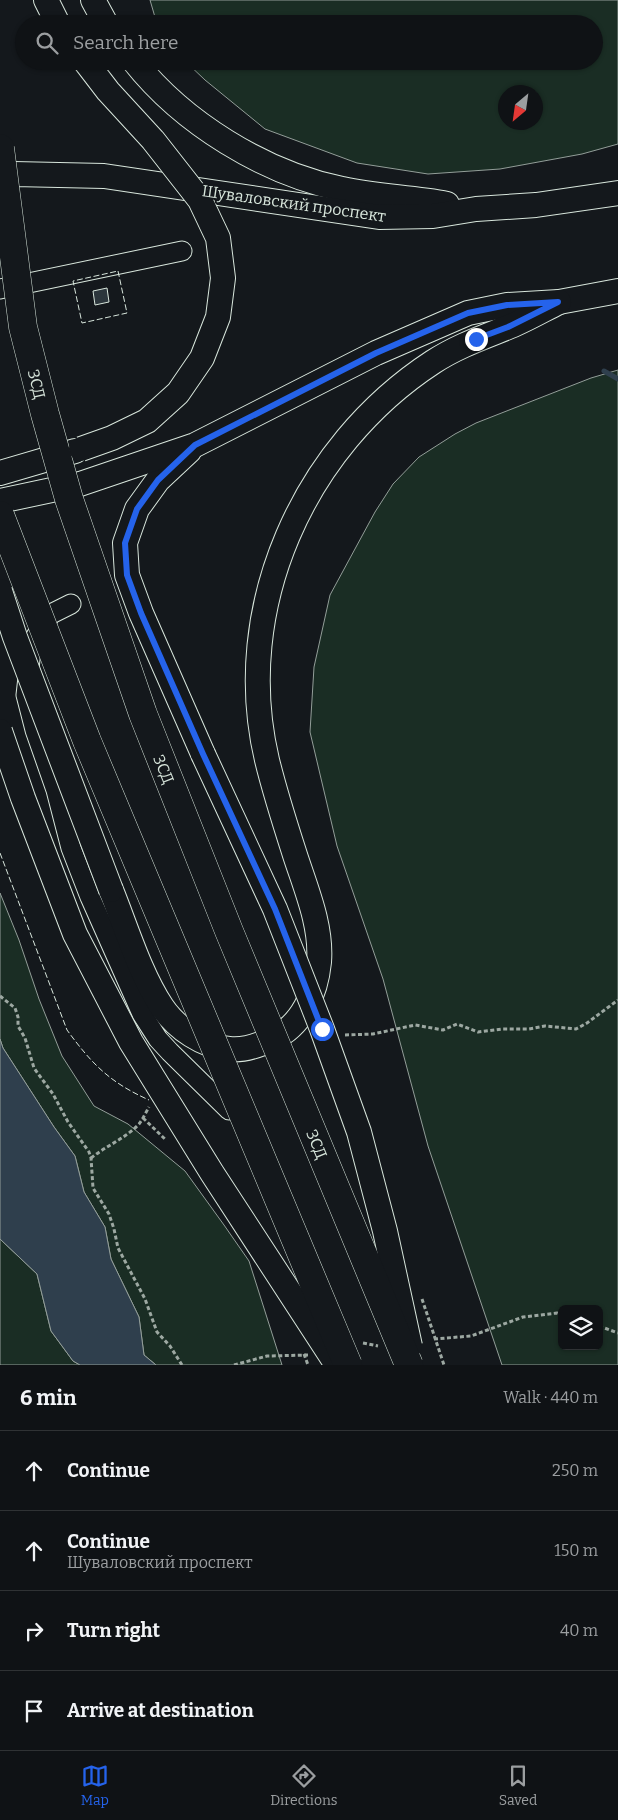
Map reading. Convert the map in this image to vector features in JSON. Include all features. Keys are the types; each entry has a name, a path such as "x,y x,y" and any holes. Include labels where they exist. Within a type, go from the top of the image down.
{"highway":[{"name":"ЗСД","path":"0,148 23,327 44,414 72,508 142,714 233,940 409,1365"},
{"path":"0,515 87,741 348,1365"}],"main road":[{"path":"46,0 54,15"},
{"path":"93,0 101,15"},
{"path":"0,473 81,449 112,438 147,421 178,393 202,358 218,317 223,278 218,238 200,200 153,140 108,91 92,70"},
{"path":"141,70 191,118 244,152 271,165 339,189 379,196 432,201 476,209"},
{"name":"Шуваловский проспект","path":"0,176 14,174 104,176 379,217 433,216 476,209 536,206 618,193"},
{"path":"0,501 80,484 195,445 376,353 468,313 507,305 558,302 618,291"},
{"path":"0,591 15,636 111,890 149,982 163,1009 182,1028 204,1043 231,1050 257,1046 281,1035 298,1021 312,995 319,962 317,926 276,799 266,754 258,698 258,646 269,588 290,531 322,470 359,423 394,392 433,362 476,339 508,327 558,302"},
{"path":"195,445 158,480 137,509 125,543 127,575 141,613 203,754 275,909 322,1029 359,1132 385,1231 414,1365"},
{"path":"0,731 23,798 76,934 131,1042 212,1173 337,1365"}],"lane":[{"path":"0,289 81,276 182,251"},
{"path":"71,604 51,614 32,642 26,695 35,730 56,790 71,848 142,1014 158,1039 229,1110"}],"path":[{"path":"0,996 15,1008 18,1026 25,1038 34,1068 53,1094 91,1158 93,1188 109,1214 118,1248 145,1299 157,1332 170,1346 182,1365"},
{"path":"342,1037 348,1034 373,1034 415,1025 443,1030 457,1024 478,1032 502,1029 529,1029 545,1026 576,1029 618,1000"},
{"path":"91,1158 140,1123 150,1105"},
{"path":"603,1327 618,1333"}],"green space":[{"path":"150,0 618,0 618,144 582,154 500,169 428,174 357,163 265,129 194,70 603,70 603,15 154,15"},
{"path":"618,370 618,1365 502,1365 428,1146 383,979 337,846 310,732 314,667 330,595 375,512 393,484 419,457 476,423 591,378"},
{"path":"0,893 62,1056 94,1106 128,1124 185,1171 224,1225 249,1261 282,1365 156,1365 144,1355 139,1317 111,1259 105,1227 84,1192 75,1156 3,1048 0,1039"},
{"path":"0,1239 37,1274 51,1331 73,1361 80,1365 0,1365"}],"water":[{"path":"0,1039 3,1048 75,1156 84,1192 105,1227 111,1259 139,1317 144,1355 156,1365 80,1365 73,1361 51,1331 37,1274 0,1239"}],"building":[{"path":"107,288 109,302 95,305 93,291"}],"waterway":[{"path":"604,371 618,379"}],"fence":[{"path":"118,271 127,313 82,323 73,281 118,271"},
{"path":"0,853 67,1030 102,1071 123,1086 149,1100"}],"route":[{"path":"322,1029 275,909 203,754 141,613 127,575 125,543 137,509 158,480 195,445 376,353 468,313 507,305 558,302 508,327 476,339"}]}
